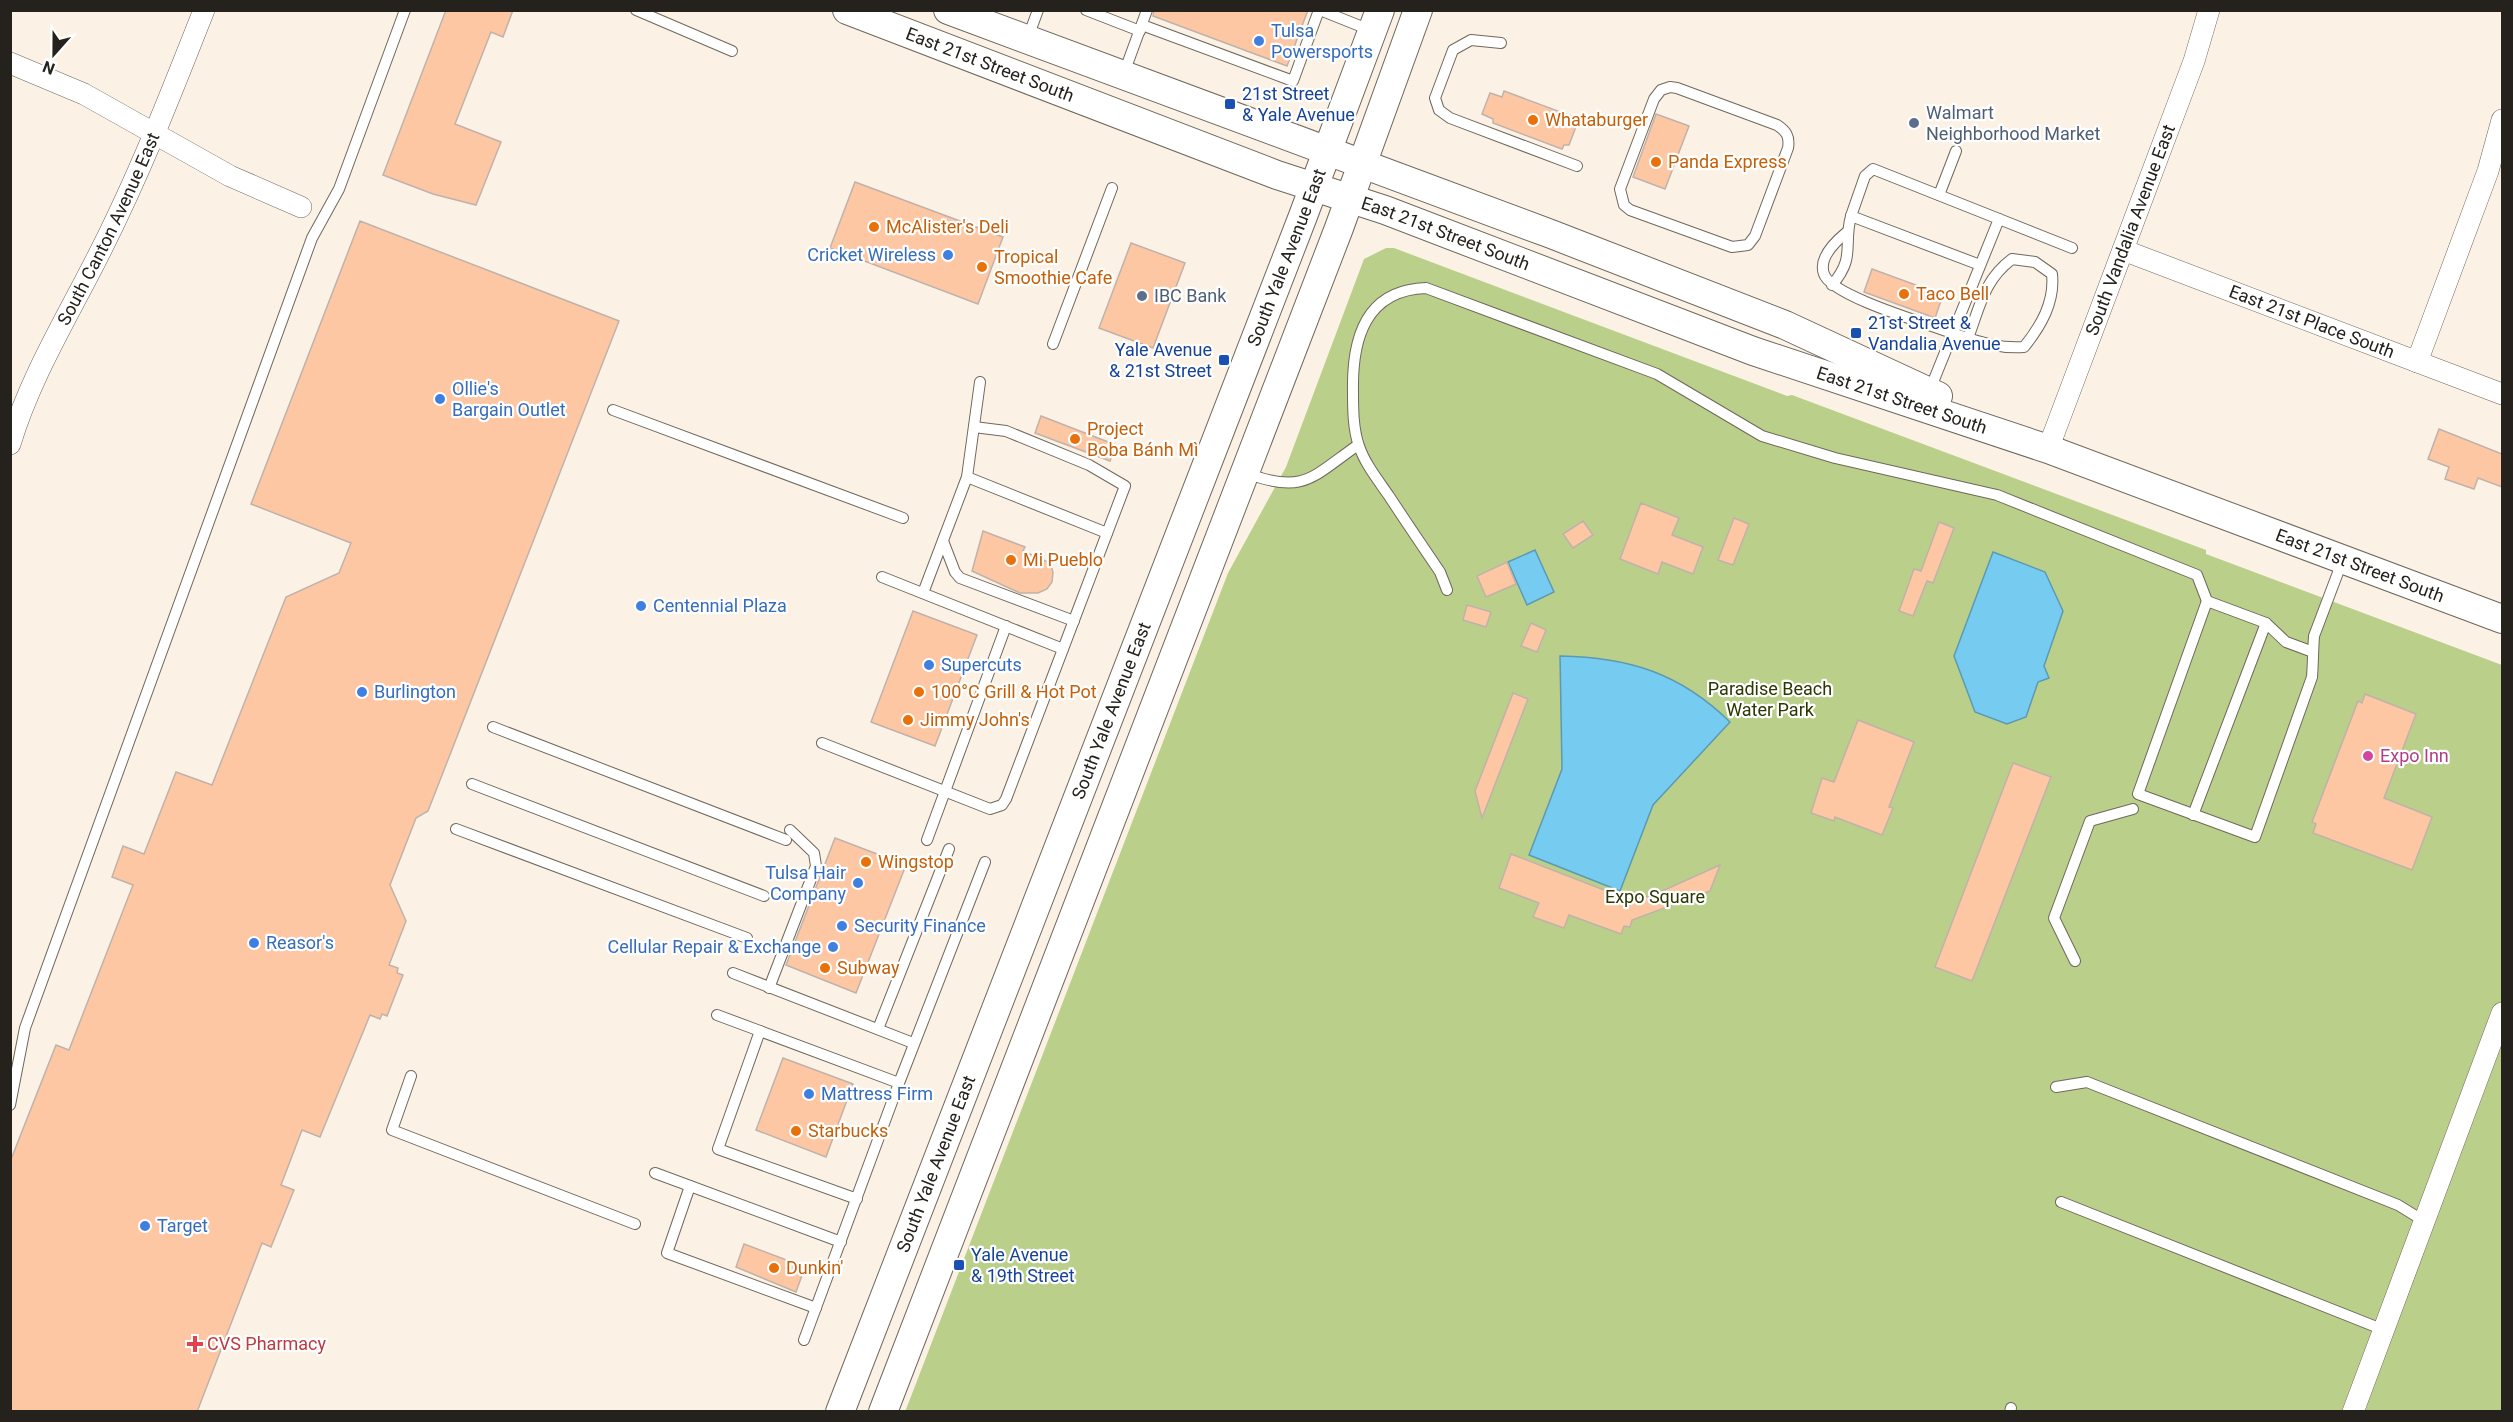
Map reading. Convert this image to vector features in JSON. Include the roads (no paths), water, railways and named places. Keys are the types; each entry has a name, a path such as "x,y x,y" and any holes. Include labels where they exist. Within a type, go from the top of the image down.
{"main road":[{"name":"East 21st Street South","path":"847,10 1753,351 2048,449 2502,619"},
{"name":"East 21st Street South","path":"948,10 1785,325 2048,449"},
{"path":"883,1412 1350,198 1418,10"},
{"name":"South Yale Avenue East","path":"840,1412 1376,20"},
{"path":"1040,892 1077,907"},
{"path":"938,1159 974,1173"},
{"path":"860,1361 897,1376"}],"street":[{"name":"South Canton Avenue East","path":"10,444 49,346 97,258 155,134 204,10"},
{"name":"South Vandalia Avenue East","path":"2048,449 2194,61 2209,10"},
{"path":"10,63 84,94 230,176 301,207"},
{"path":"2417,362 2488,171 2502,120"},
{"name":"East 21st Place South","path":"2123,250 2502,394"},
{"path":"2353,1412 2502,1013"}],"lane":[{"path":"10,1105 25,1028 33,1005 312,238 339,189 405,10"},
{"path":"636,10 732,51"},
{"path":"1027,40 1038,10"},
{"path":"1086,10 1293,81 1320,10 1376,20"},
{"path":"1122,76 1147,10"},
{"path":"1501,43 1471,40 1453,50 1435,98 1439,110 1450,118 1577,166"},
{"path":"1677,88 1777,125 1786,132 1789,140 1788,148 1755,236 1748,245 1732,248 1630,210 1624,205 1620,189 1654,99 1661,90 1677,88"},
{"path":"1940,195 1956,151"},
{"path":"1832,285 1842,274 1850,251 1847,232 1865,176 1874,169 2072,248"},
{"path":"1053,344 1112,188"},
{"path":"1851,216 1980,265"},
{"path":"1929,392 1999,219"},
{"path":"1847,232 1832,244 1823,268 1824,276 1832,285 1852,296 1952,333 1968,338 2001,348 2024,347 2040,327 2054,290 2052,274 2035,262 2013,259 1996,271 1985,291 1968,338"},
{"path":"1447,590 1440,572 1368,465 1358,445 1353,414 1352,364 1356,341 1367,319 1382,300 1408,288 1426,288 1657,374 1762,436 1835,458 1997,495 2197,575 2206,601 2138,794 2254,837 2312,677 2314,636 2343,558"},
{"path":"923,593 967,477 980,382"},
{"path":"613,410 903,518"},
{"path":"822,743 990,809 1002,805 1125,486 1089,465 1006,431 974,428"},
{"path":"1244,473 1270,482 1305,482 1358,445"},
{"path":"967,477 1107,532"},
{"path":"943,541 955,572 960,578 1074,621"},
{"path":"882,577 1063,649"},
{"path":"2206,601 2266,623 2286,642 2313,652"},
{"path":"2193,814 2266,623"},
{"path":"927,840 1006,626"},
{"path":"493,727 788,835 814,854 816,866 769,988"},
{"path":"472,784 764,896"},
{"path":"2075,961 2054,918 2086,831 2090,821 2133,809"},
{"path":"456,829 747,938"},
{"path":"878,1029 949,849"},
{"path":"804,1340 913,1043 985,862"},
{"path":"734,973 913,1043"},
{"path":"717,1015 899,1083"},
{"path":"760,1031 718,1149 857,1199"},
{"path":"411,1076 392,1130 635,1224"},
{"path":"2056,1087 2087,1082 2398,1205 2424,1221"},
{"path":"655,1173 841,1242"},
{"path":"690,1185 667,1253 816,1308"},
{"path":"2061,1202 2384,1330"}],"water":[{"path":"1535,550 1554,592 1527,605 1508,562"},
{"path":"1993,552 2045,572 2063,611 2044,666 2049,678 2038,682 2026,717 2007,724 1975,712 1954,656"},
{"path":"1560,656 1608,660 1652,671 1692,691 1730,722 1653,805 1620,891 1529,855 1562,769"}],"place":[{"name":"Tulsa Powersports","path":"1259,41"},
{"name":"21st Street & Yale Avenue","path":"1230,104"},
{"name":"Whataburger","path":"1533,120"},
{"name":"Walmart Neighborhood Market","path":"1914,123"},
{"name":"Panda Express","path":"1656,162"},
{"name":"McAlister's Deli","path":"874,227"},
{"name":"Cricket Wireless","path":"948,255"},
{"name":"Tropical Smoothie Cafe","path":"982,267"},
{"name":"Taco Bell","path":"1904,294"},
{"name":"IBC Bank","path":"1142,296"},
{"name":"21st Street & Vandalia Avenue","path":"1856,333"},
{"name":"Yale Avenue & 21st Street","path":"1224,360"},
{"name":"Ollie's Bargain Outlet","path":"440,399"},
{"name":"Project Boba Bánh Mì","path":"1075,439"},
{"name":"Mi Pueblo","path":"1011,560"},
{"name":"Centennial Plaza","path":"641,606"},
{"name":"Supercuts","path":"929,665"},
{"name":"Burlington","path":"362,692"},
{"name":"100°C Grill & Hot Pot","path":"919,692"},
{"name":"Jimmy John's","path":"908,720"},
{"name":"Expo Inn","path":"2368,756"},
{"name":"Wingstop","path":"866,862"},
{"name":"Tulsa Hair Company","path":"858,883"},
{"name":"Security Finance","path":"842,926"},
{"name":"Reasor's","path":"254,943"},
{"name":"Cellular Repair & Exchange","path":"833,947"},
{"name":"Subway","path":"825,968"},
{"name":"Mattress Firm","path":"809,1094"},
{"name":"Starbucks","path":"796,1131"},
{"name":"Target","path":"145,1226"},
{"name":"Yale Avenue & 19th Street","path":"959,1265"},
{"name":"Dunkin'","path":"774,1268"},
{"name":"CVS Pharmacy","path":"195,1344"}],"park label":[{"name":"Paradise Beach Water Park","path":"1770,699"},
{"name":"Expo Square","path":"1655,897"}]}
